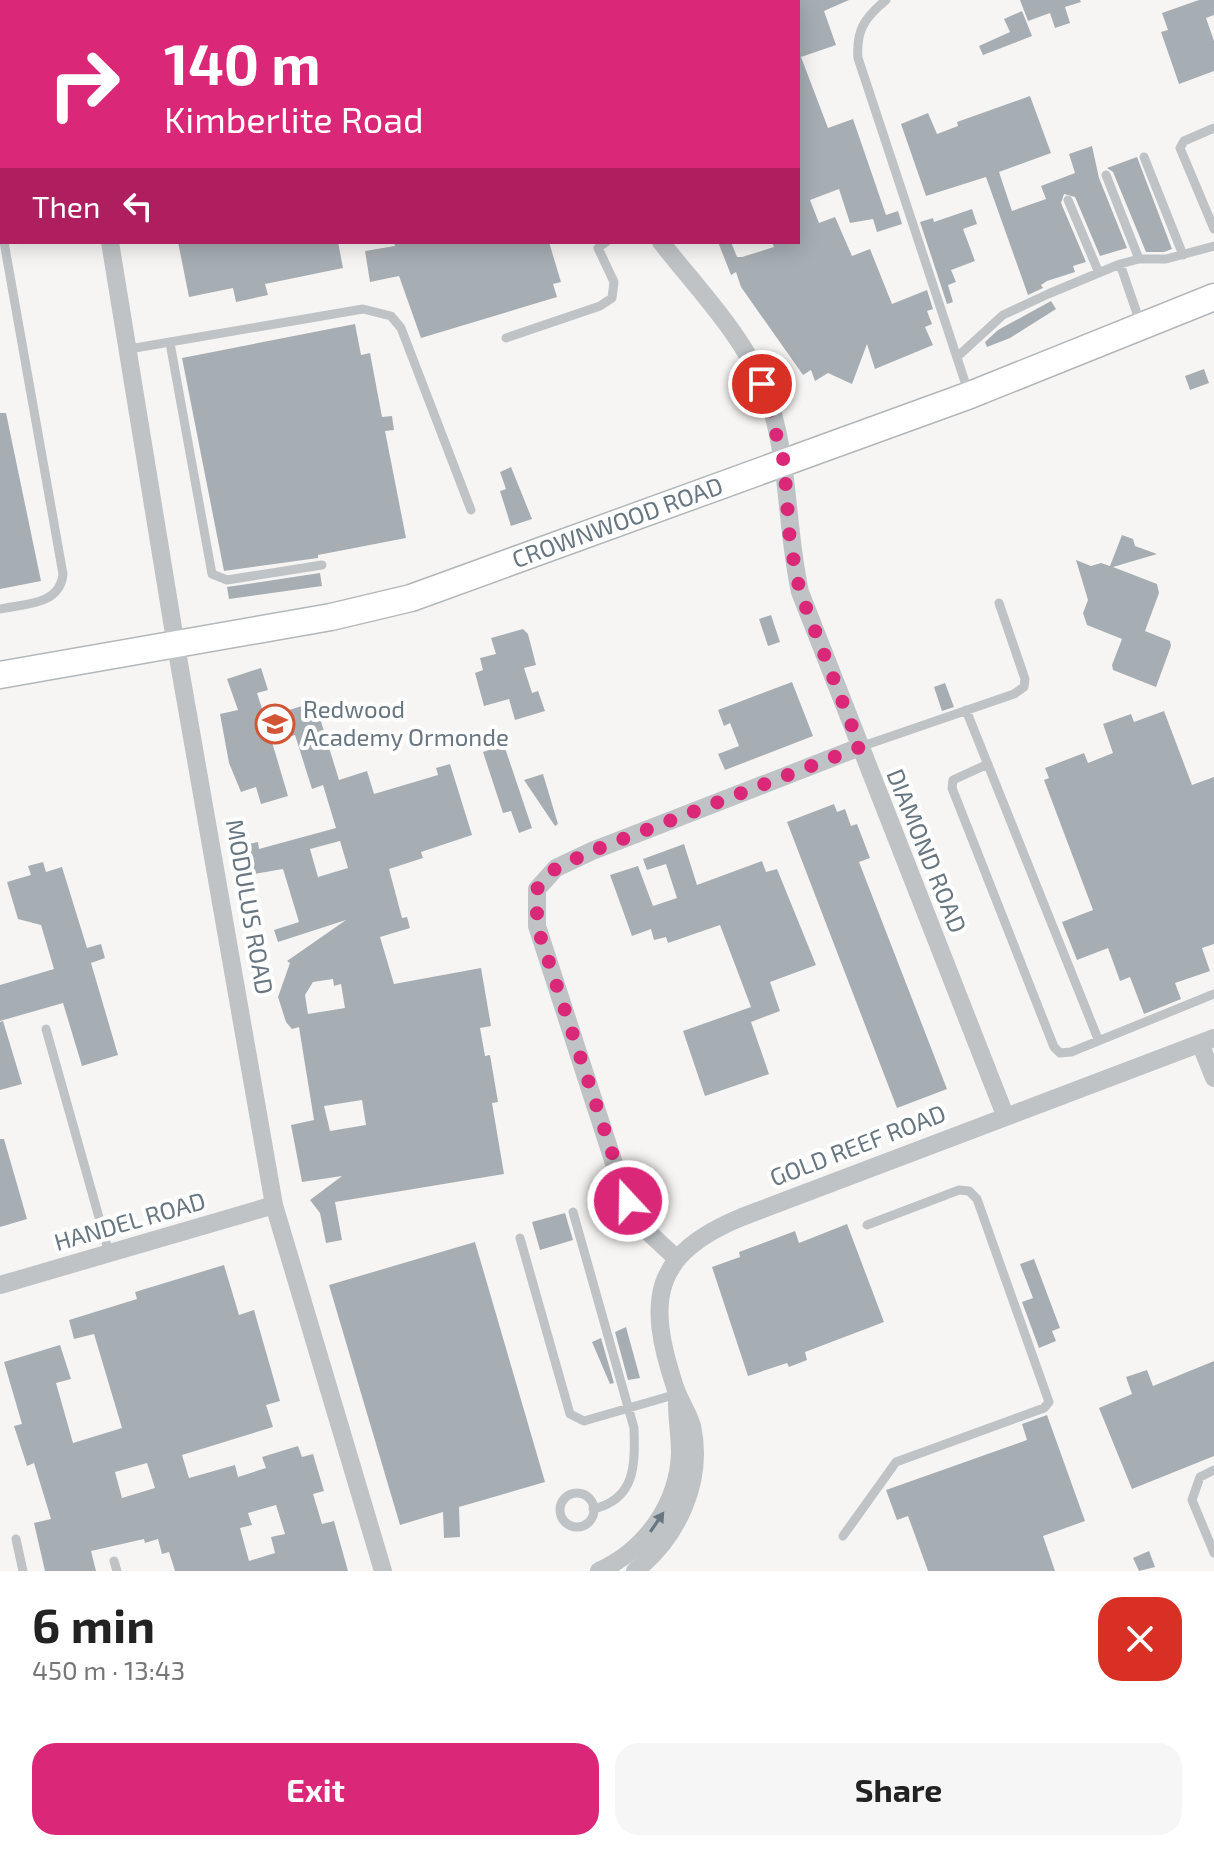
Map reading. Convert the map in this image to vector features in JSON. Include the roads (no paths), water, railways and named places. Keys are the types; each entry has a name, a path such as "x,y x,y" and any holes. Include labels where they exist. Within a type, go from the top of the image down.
{"main road":[{"name":"CROWNWOOD ROAD","path":"0,675 176,646 411,598 970,395 1214,297"}],"street":[{"name":"MODULUS ROAD","path":"110,244 176,646 274,1205 383,1571"},
{"name":"DIAMOND ROAD","path":"662,244 755,369 768,398 784,462 790,542 800,592 1005,1115"},
{"path":"635,1571 672,1532 691,1483 693,1434 662,1349 659,1317 664,1281 676,1258 646,1230 621,1185 537,926 537,889 556,868 592,851 860,747"},
{"path":"1207,1041 1214,1078"},
{"name":"GOLD REEF ROAD","path":"676,1258 693,1241 718,1227 1005,1115 1207,1041"},
{"name":"HANDEL ROAD","path":"0,1285 274,1205"},
{"path":"599,1571 636,1547 666,1508 679,1467 677,1395"}],"lane":[{"path":"886,0 866,18 857,34 858,58 970,395"},
{"path":"1214,128 1184,141 1180,148 1214,229"},
{"path":"1144,157 1183,255"},
{"path":"1106,175 1139,259"},
{"path":"1068,200 1099,273"},
{"path":"0,609 55,595 62,588 63,574 4,244"},
{"path":"506,338 600,306 612,298 614,282 600,244"},
{"path":"957,357 1003,315 1099,273 1139,259 1166,259 1214,246"},
{"path":"1120,264 1141,325"},
{"path":"129,349 363,309 391,316 401,328 471,510"},
{"path":"170,343 212,574 227,580 322,565"},
{"path":"860,747 1024,687 1025,679 999,603"},
{"path":"966,710 1098,1039"},
{"path":"988,764 958,776 953,780 952,788 1054,1047 1060,1053 1071,1052 1214,994"},
{"path":"46,1029 109,1253"},
{"path":"843,1536 896,1462 1044,1408 1049,1402 977,1199 969,1191 959,1190 867,1225"},
{"path":"573,1212 634,1428 630,1482 615,1503 593,1509"},
{"path":"520,1238 570,1414 584,1421 677,1395"},
{"path":"1214,1470 1200,1477 1192,1500 1214,1553"},
{"path":"16,1539 23,1571"}],"place":[{"name":"Redwood Academy Ormonde","path":"275,724"}]}
